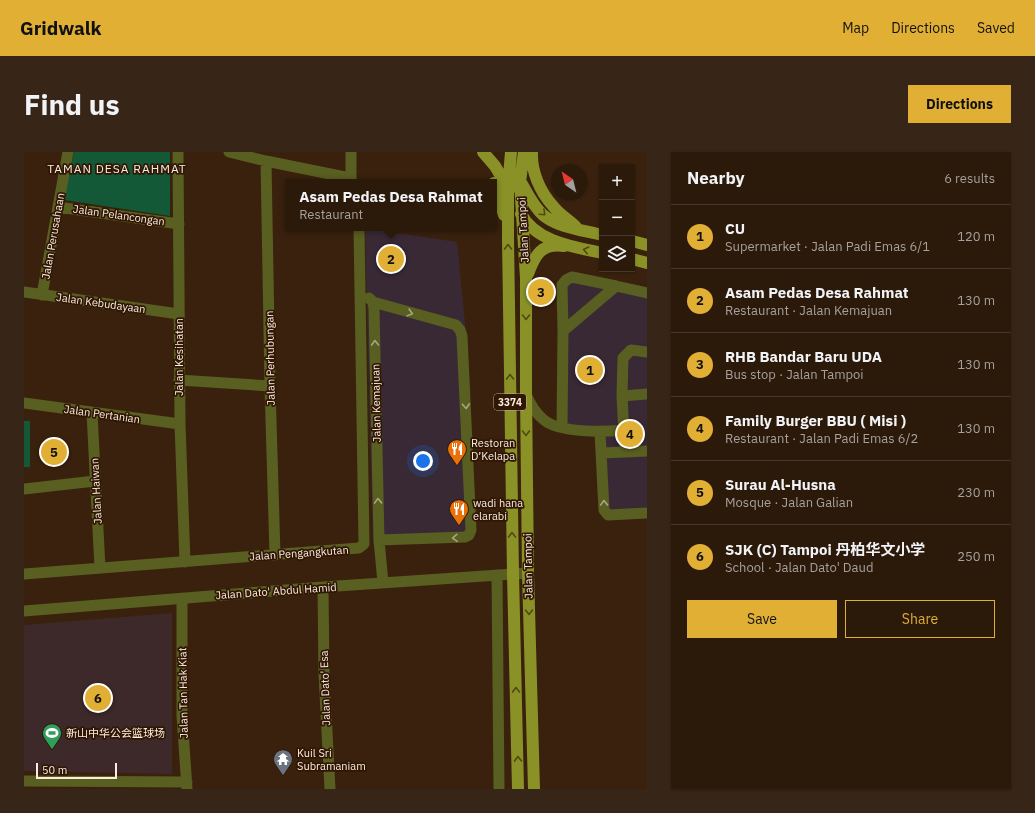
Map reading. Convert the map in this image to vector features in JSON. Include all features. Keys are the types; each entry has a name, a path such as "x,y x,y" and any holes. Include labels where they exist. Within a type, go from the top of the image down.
{"main road":[{"path":"476,152 492,179"},
{"path":"483,152 495,166 523,217 532,228 543,235 569,246"},
{"name":"Jalan Tampoi","path":"524,152 520,182 526,278 528,574 535,788"},
{"path":"532,152 532,164 543,192 553,207 579,229"},
{"path":"509,154 520,182 544,215 554,222 599,234"},
{"name":"Jalan Tampoi","path":"509,154 508,230 518,789"},
{"path":"497,192 508,230"},
{"path":"635,242 647,245"},
{"path":"526,278 537,253 556,245 569,246 599,252"},
{"path":"635,260 647,262"}],"street":[{"name":"Jalan Perusahaan","path":"42,295 68,152"},
{"name":"Jalan Kesihatan","path":"178,152 179,380 185,562"},
{"path":"229,152 347,179"},
{"path":"351,152 351,179"},
{"name":"Jalan Perhubungan","path":"266,161 275,555"},
{"name":"Jalan Pelancongan","path":"58,207 179,224"},
{"path":"359,231 360,287 373,302 456,325 462,336 469,535 465,537 379,540"},
{"path":"562,427 562,285 566,280 572,277 647,293"},
{"path":"563,331 616,286"},
{"name":"Jalan Pengangkutan","path":"24,574 359,548 364,544 360,287"},
{"name":"Jalan Kebudayaan","path":"24,292 179,314"},
{"name":"Jalan Kemajuan","path":"373,302 379,540 383,583"},
{"path":"625,452 622,396 623,358 631,350 647,352"},
{"path":"179,380 270,386"},
{"path":"526,394 531,405 544,420 551,424 600,432 623,430"},
{"path":"622,396 647,394"},
{"name":"Jalan Pertanian","path":"24,403 180,424"},
{"name":"Jalan Haiwan","path":"92,413 100,568"},
{"path":"600,432 604,510 608,516 647,513"},
{"path":"602,453 647,451"},
{"path":"24,489 95,482"},
{"name":"Jalan Dato' Abdul Hamid","path":"24,611 323,586 528,574"},
{"path":"497,575 499,789"},
{"name":"Jalan Dato' Esa","path":"323,586 324,674 330,789"},
{"name":"Jalan Tan Hak Kiat","path":"182,598 182,715 187,786"},
{"path":"24,781 187,786"}],"shaded area":[{"path":"365,231 385,231 457,242 468,353 474,536 396,544 373,544"},
{"path":"561,279 647,288 647,517 607,520 596,436 557,430"},
{"path":"172,613 172,774 24,771 24,625"}],"green space":[{"path":"74,152 170,152 170,216 64,200"},
{"path":"24,421 30,421 30,467 24,467"}],"place":[{"name":"Asam Pedas Desa Rahmat","path":"391,259"},
{"name":"RHB Bandar Baru UDA","path":"541,292"},
{"name":"CU","path":"590,370"},
{"name":"Family Burger BBU ( Misi )","path":"630,434"},
{"name":"Surau Al-Husna","path":"54,452"},
{"name":"Restoran D’Kelapa","path":"457,466"},
{"name":"wadi hana elarabi","path":"459,526"},
{"name":"SJK (C) Tampoi 丹柏华文小学","path":"98,698"},
{"name":"新山中华公会篮球场","path":"52,750"},
{"name":"Kuil Sri Subramaniam","path":"283,776"}],"district":[{"name":"TAMAN DESA RAHMAT","path":"117,168"}]}
